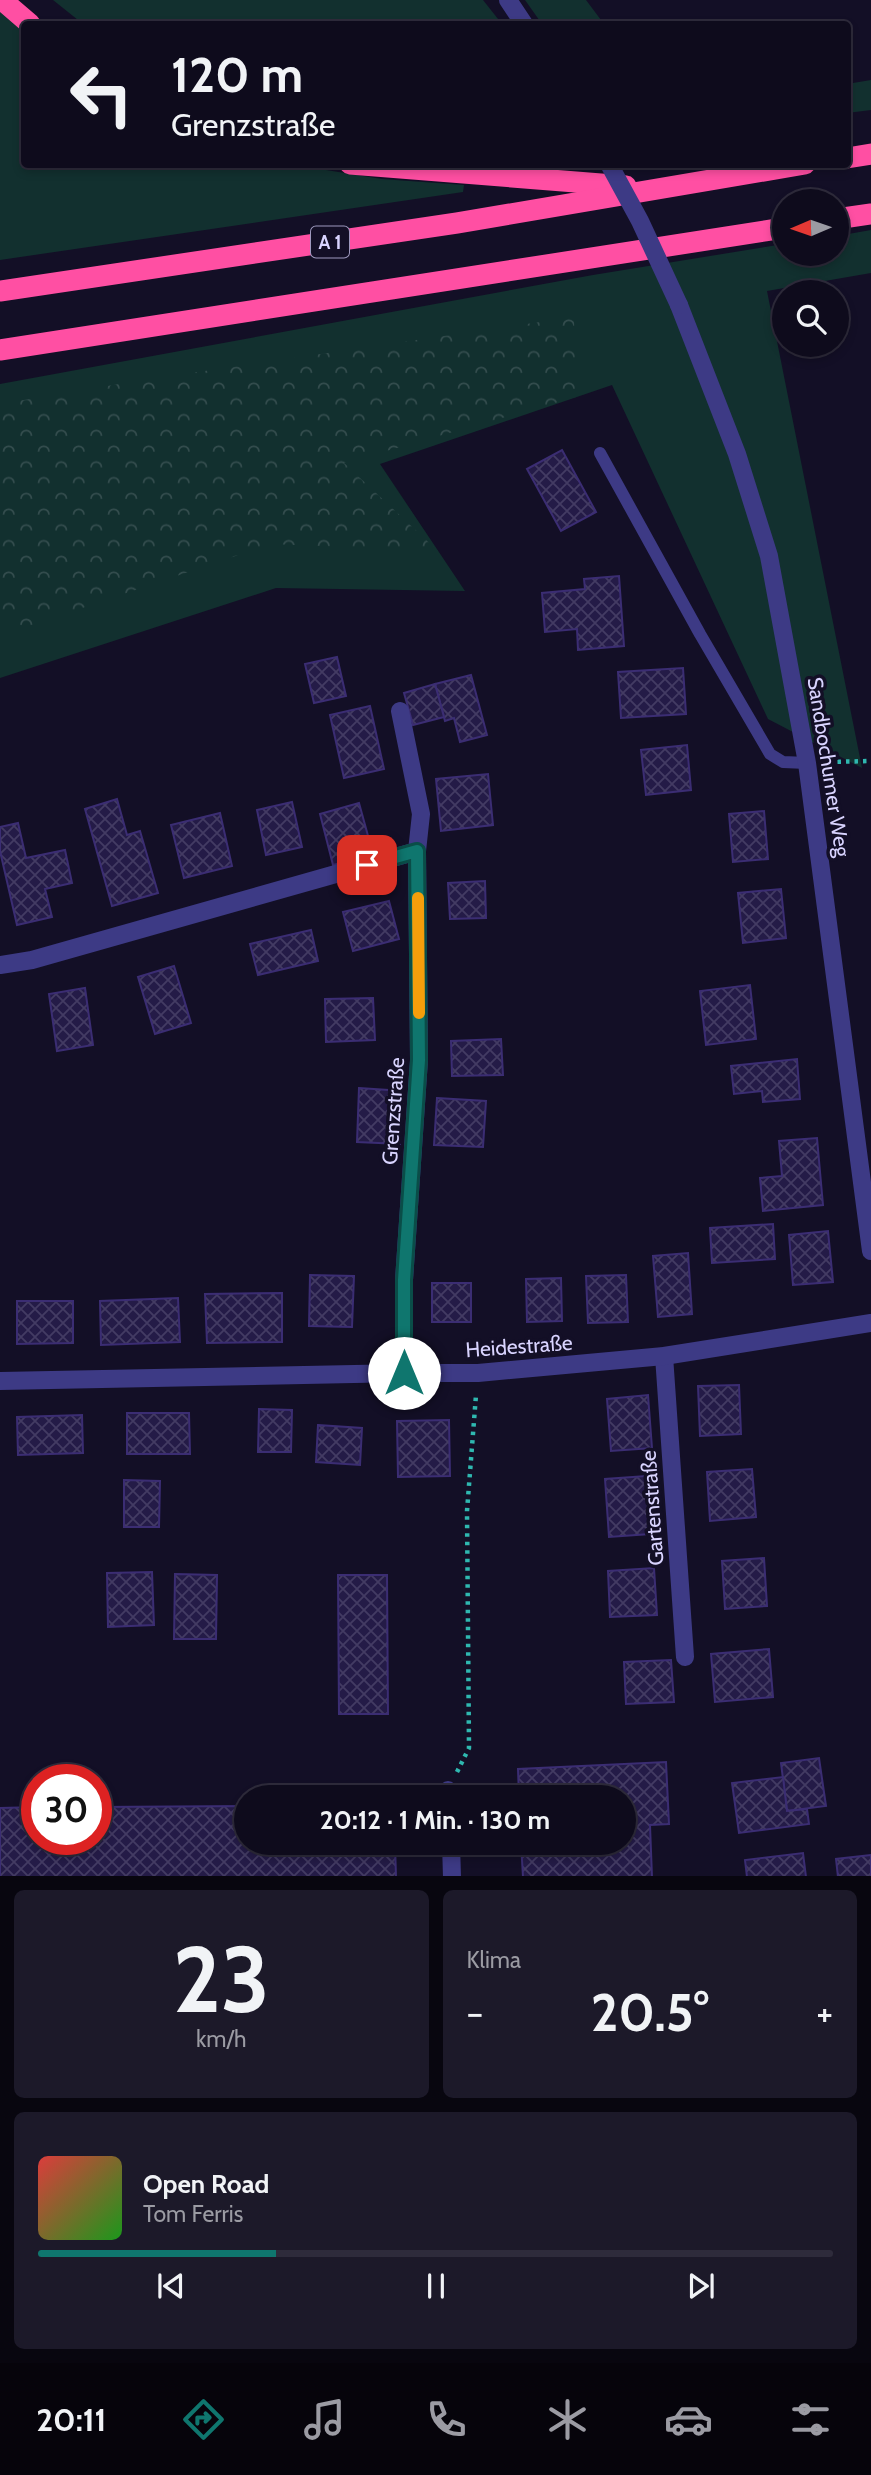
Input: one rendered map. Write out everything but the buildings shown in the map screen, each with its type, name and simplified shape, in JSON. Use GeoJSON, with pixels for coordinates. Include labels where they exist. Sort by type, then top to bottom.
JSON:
{"type":"FeatureCollection","features":[{"type":"Feature","properties":{"kind":"highway"},"geometry":{"type":"LineString","coordinates":[[2,0],[26,21]]}},
{"type":"Feature","properties":{"kind":"highway"},"geometry":{"type":"LineString","coordinates":[[851,157],[871,154]]}},
{"type":"Feature","properties":{"kind":"highway"},"geometry":{"type":"LineString","coordinates":[[402,168],[660,188]]}},
{"type":"Feature","properties":{"kind":"highway","name":"A 1"},"geometry":{"type":"LineString","coordinates":[[0,291],[457,223],[782,168]]}},
{"type":"Feature","properties":{"kind":"highway"},"geometry":{"type":"LineString","coordinates":[[849,217],[871,214]]}},
{"type":"Feature","properties":{"kind":"highway"},"geometry":{"type":"LineString","coordinates":[[0,350],[772,230]]}},
{"type":"Feature","properties":{"kind":"street"},"geometry":{"type":"LineString","coordinates":[[508,0],[522,21]]}},
{"type":"Feature","properties":{"kind":"street","name":"Sandbochumer Weg"},"geometry":{"type":"LineString","coordinates":[[611,168],[640,221],[679,305],[737,454],[769,555],[807,763],[871,1251]]}},
{"type":"Feature","properties":{"kind":"street","name":"Grenzstraße"},"geometry":{"type":"LineString","coordinates":[[400,710],[421,814],[417,851],[419,1060],[404,1280],[404,1373]]}},
{"type":"Feature","properties":{"kind":"street"},"geometry":{"type":"LineString","coordinates":[[0,965],[46,956],[417,851]]}},
{"type":"Feature","properties":{"kind":"street","name":"Heidestraße"},"geometry":{"type":"LineString","coordinates":[[0,1381],[478,1373],[664,1356],[871,1323]]}},
{"type":"Feature","properties":{"kind":"street","name":"Gartenstraße"},"geometry":{"type":"LineString","coordinates":[[664,1356],[685,1657]]}},
{"type":"Feature","properties":{"kind":"street"},"geometry":{"type":"LineString","coordinates":[[451,1855],[452,1876]]}},
{"type":"Feature","properties":{"kind":"lane"},"geometry":{"type":"LineString","coordinates":[[600,453],[770,754],[783,762],[807,763]]}},
{"type":"Feature","properties":{"kind":"path"},"geometry":{"type":"LineString","coordinates":[[807,763],[871,761]]}},
{"type":"Feature","properties":{"kind":"path"},"geometry":{"type":"LineString","coordinates":[[452,1785],[468,1748],[467,1511],[478,1373]]}},
{"type":"Feature","properties":{"kind":"green space"},"geometry":{"type":"Polygon","coordinates":[[[53,0],[483,0],[500,21],[79,21],[53,0]]]}},
{"type":"Feature","properties":{"kind":"green space"},"geometry":{"type":"Polygon","coordinates":[[[525,0],[586,0],[602,21],[540,21],[525,0]]]}},
{"type":"Feature","properties":{"kind":"green space"},"geometry":{"type":"Polygon","coordinates":[[[0,9],[21,27],[21,168],[314,168],[382,179],[464,185],[463,192],[0,260],[0,9]]]}},
{"type":"Feature","properties":{"kind":"green space"},"geometry":{"type":"Polygon","coordinates":[[[871,80],[871,110],[851,112],[851,83],[871,80]]]}},
{"type":"Feature","properties":{"kind":"green space"},"geometry":{"type":"Polygon","coordinates":[[[871,230],[871,273],[831,280],[772,280],[772,290],[767,291],[772,316],[772,357],[780,357],[862,768],[768,719],[612,385],[380,464],[465,591],[276,588],[0,678],[0,384],[593,275],[772,246],[772,266],[849,266],[849,234],[871,230]]]}},
{"type":"Feature","properties":{"kind":"green space"},"geometry":{"type":"Polygon","coordinates":[[[574,317],[576,397],[344,463],[438,551],[271,544],[0,636],[0,404],[143,380],[574,317]]]}},
{"type":"Feature","properties":{"kind":"slow traffic"},"geometry":{"type":"LineString","coordinates":[[418,898],[419,1013]]}},
{"type":"Feature","properties":{"kind":"route"},"geometry":{"type":"LineString","coordinates":[[367,865],[417,851],[419,1060],[404,1280],[404,1373]]}}]}
